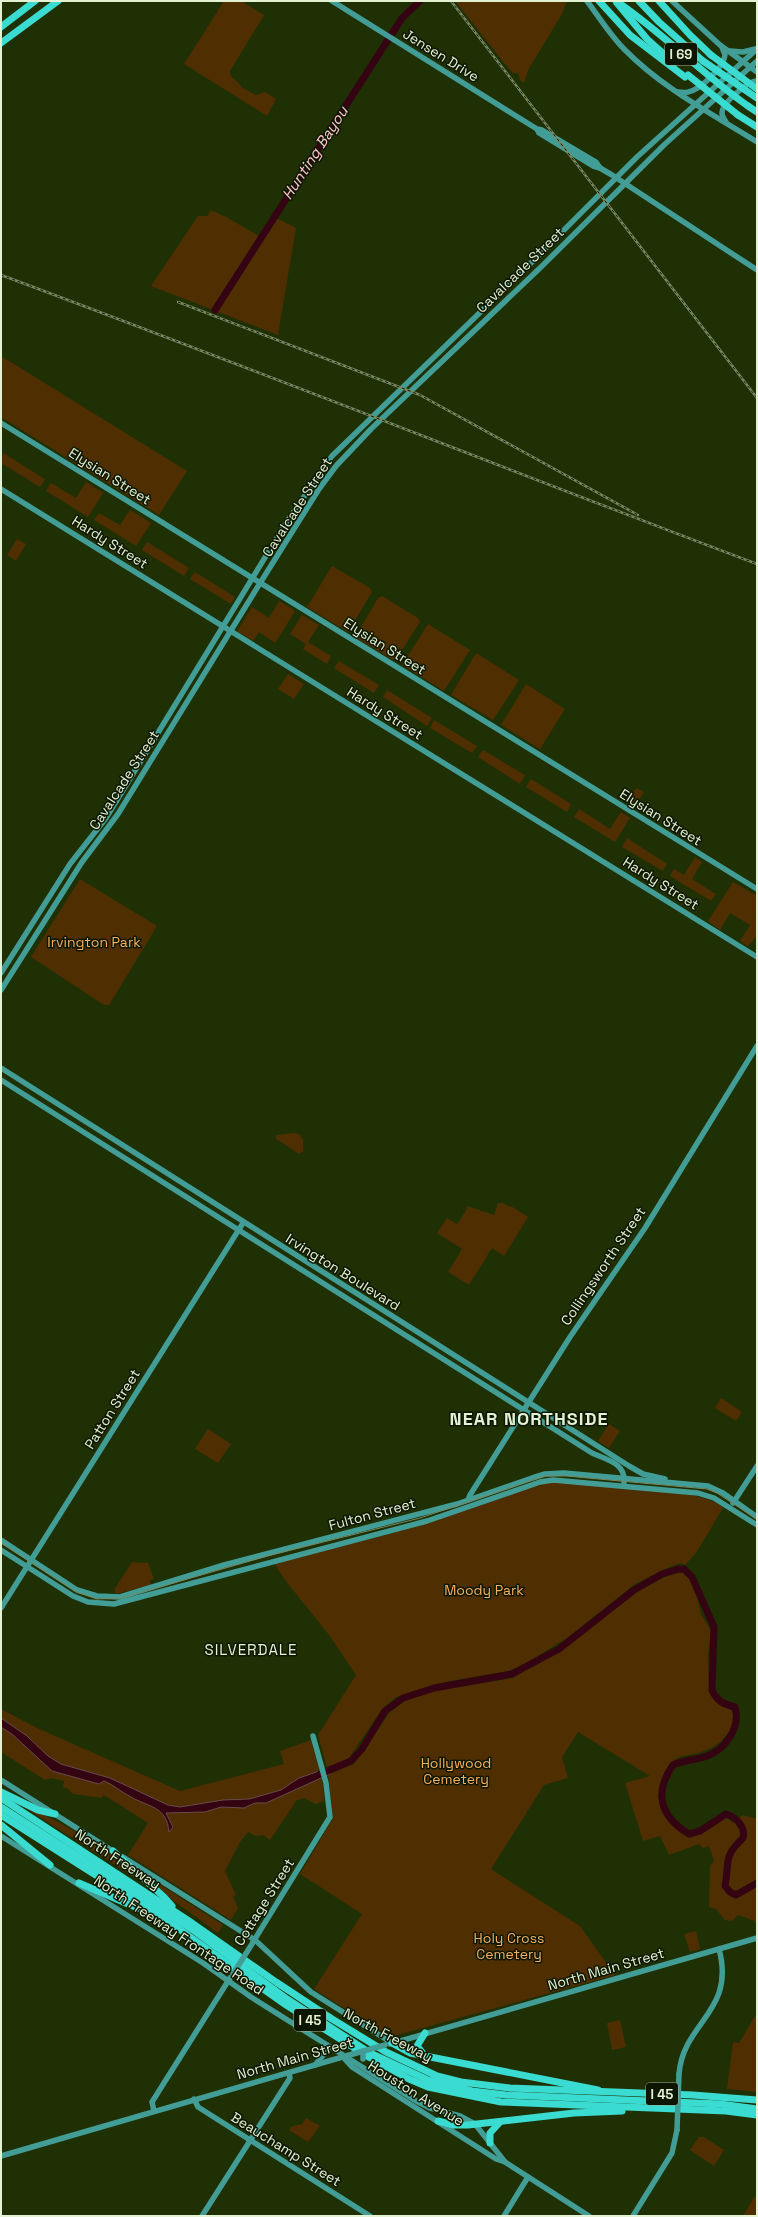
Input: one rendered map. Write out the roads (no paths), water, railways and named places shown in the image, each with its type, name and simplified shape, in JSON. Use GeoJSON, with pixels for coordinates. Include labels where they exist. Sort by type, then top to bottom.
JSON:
{"type":"FeatureCollection","features":[{"type":"Feature","properties":{"kind":"highway"},"geometry":{"type":"LineString","coordinates":[[1,27],[34,1]]}},
{"type":"Feature","properties":{"kind":"highway"},"geometry":{"type":"LineString","coordinates":[[1,44],[58,1]]}},
{"type":"Feature","properties":{"kind":"highway"},"geometry":{"type":"LineString","coordinates":[[600,1],[619,24],[642,45],[687,76]]}},
{"type":"Feature","properties":{"kind":"highway","name":"I 69"},"geometry":{"type":"LineString","coordinates":[[616,1],[647,39],[687,76],[738,115],[757,127]]}},
{"type":"Feature","properties":{"kind":"highway","name":"I 69"},"geometry":{"type":"LineString","coordinates":[[616,1],[650,27],[723,88],[757,112]]}},
{"type":"Feature","properties":{"kind":"highway","name":"I 69"},"geometry":{"type":"LineString","coordinates":[[639,1],[663,26],[703,61],[757,98]]}},
{"type":"Feature","properties":{"kind":"highway"},"geometry":{"type":"LineString","coordinates":[[659,1],[690,35],[712,55],[757,88]]}},
{"type":"Feature","properties":{"kind":"highway"},"geometry":{"type":"LineString","coordinates":[[1,1792],[38,1810],[55,1814]]}},
{"type":"Feature","properties":{"kind":"highway","name":"North Freeway"},"geometry":{"type":"LineString","coordinates":[[1,1798],[175,1911],[276,1982],[343,2026],[398,2058],[437,2076],[461,2082],[510,2088],[693,2095],[757,2100]]}},
{"type":"Feature","properties":{"kind":"highway","name":"North Freeway"},"geometry":{"type":"LineString","coordinates":[[1,1807],[193,1930],[287,1999],[370,2053],[428,2080],[466,2090],[506,2095],[720,2104],[757,2108]]}},
{"type":"Feature","properties":{"kind":"highway","name":"North Freeway"},"geometry":{"type":"LineString","coordinates":[[1,1815],[165,1919],[315,2024],[383,2066],[428,2087],[501,2102],[726,2111],[757,2115]]}},
{"type":"Feature","properties":{"kind":"highway"},"geometry":{"type":"LineString","coordinates":[[1,1825],[50,1865]]}},
{"type":"Feature","properties":{"kind":"highway"},"geometry":{"type":"LineString","coordinates":[[113,1851],[164,1897],[175,1911]]}},
{"type":"Feature","properties":{"kind":"highway"},"geometry":{"type":"LineString","coordinates":[[79,1883],[165,1919]]}},
{"type":"Feature","properties":{"kind":"highway"},"geometry":{"type":"LineString","coordinates":[[424,2055],[419,2052],[417,2046],[425,2033]]}},
{"type":"Feature","properties":{"kind":"highway"},"geometry":{"type":"LineString","coordinates":[[389,2044],[410,2053],[588,2086],[604,2092]]}},
{"type":"Feature","properties":{"kind":"highway"},"geometry":{"type":"LineString","coordinates":[[438,2121],[454,2125],[475,2124],[574,2113],[661,2108]]}},
{"type":"Feature","properties":{"kind":"highway"},"geometry":{"type":"LineString","coordinates":[[490,2143],[490,2133],[500,2122]]}},
{"type":"Feature","properties":{"kind":"main road","name":"Jensen Drive"},"geometry":{"type":"LineString","coordinates":[[332,1],[537,129],[542,130],[596,162],[600,168],[757,270]]}},
{"type":"Feature","properties":{"kind":"main road"},"geometry":{"type":"LineString","coordinates":[[587,1],[623,48],[654,75],[704,109],[757,142]]}},
{"type":"Feature","properties":{"kind":"main road"},"geometry":{"type":"LineString","coordinates":[[672,1],[720,45],[757,72]]}},
{"type":"Feature","properties":{"kind":"main road"},"geometry":{"type":"LineString","coordinates":[[678,92],[688,92],[697,88],[721,67],[725,55],[720,45]]}},
{"type":"Feature","properties":{"kind":"main road"},"geometry":{"type":"LineString","coordinates":[[727,50],[743,52],[757,48]]}},
{"type":"Feature","properties":{"kind":"main road","name":"Cavalcade Street"},"geometry":{"type":"LineString","coordinates":[[1,973],[70,864],[106,818],[311,484],[340,446],[532,262],[616,178],[757,48]]}},
{"type":"Feature","properties":{"kind":"main road","name":"Cavalcade Street"},"geometry":{"type":"LineString","coordinates":[[1,990],[82,862],[118,814],[320,489],[356,443],[530,278],[665,144],[757,61]]}},
{"type":"Feature","properties":{"kind":"main road"},"geometry":{"type":"LineString","coordinates":[[726,123],[722,114],[723,108],[741,89],[754,81],[757,81]]}},
{"type":"Feature","properties":{"kind":"main road"},"geometry":{"type":"LineString","coordinates":[[659,137],[665,144]]}},
{"type":"Feature","properties":{"kind":"main road"},"geometry":{"type":"LineString","coordinates":[[391,397],[397,404]]}},
{"type":"Feature","properties":{"kind":"main road","name":"Elysian Street"},"geometry":{"type":"LineString","coordinates":[[1,423],[757,889]]}},
{"type":"Feature","properties":{"kind":"main road"},"geometry":{"type":"LineString","coordinates":[[311,484],[320,489]]}},
{"type":"Feature","properties":{"kind":"main road","name":"Hardy Street"},"geometry":{"type":"LineString","coordinates":[[1,489],[757,957]]}},
{"type":"Feature","properties":{"kind":"main road","name":"Collingsworth Street"},"geometry":{"type":"LineString","coordinates":[[468,1500],[574,1330],[645,1228],[757,1046]]}},
{"type":"Feature","properties":{"kind":"main road"},"geometry":{"type":"LineString","coordinates":[[1,1076],[3,1069]]}},
{"type":"Feature","properties":{"kind":"main road","name":"Irvington Boulevard"},"geometry":{"type":"LineString","coordinates":[[3,1069],[193,1189],[276,1244],[638,1471],[679,1483]]}},
{"type":"Feature","properties":{"kind":"main road","name":"Irvington Boulevard"},"geometry":{"type":"LineString","coordinates":[[1,1080],[573,1441],[622,1468],[624,1483]]}},
{"type":"Feature","properties":{"kind":"main road"},"geometry":{"type":"LineString","coordinates":[[97,1140],[102,1132]]}},
{"type":"Feature","properties":{"kind":"main road"},"geometry":{"type":"LineString","coordinates":[[188,1197],[193,1189]]}},
{"type":"Feature","properties":{"kind":"main road","name":"Patton Street"},"geometry":{"type":"LineString","coordinates":[[1,1608],[244,1223]]}},
{"type":"Feature","properties":{"kind":"main road"},"geometry":{"type":"LineString","coordinates":[[271,1251],[276,1244]]}},
{"type":"Feature","properties":{"kind":"main road"},"geometry":{"type":"LineString","coordinates":[[381,1320],[386,1313]]}},
{"type":"Feature","properties":{"kind":"main road"},"geometry":{"type":"LineString","coordinates":[[486,1386],[490,1379]]}},
{"type":"Feature","properties":{"kind":"main road"},"geometry":{"type":"LineString","coordinates":[[573,1441],[578,1434]]}},
{"type":"Feature","properties":{"kind":"main road"},"geometry":{"type":"LineString","coordinates":[[608,1478],[617,1473],[618,1468],[614,1463]]}},
{"type":"Feature","properties":{"kind":"main road"},"geometry":{"type":"LineString","coordinates":[[730,1508],[757,1466]]}},
{"type":"Feature","properties":{"kind":"main road","name":"Fulton Street"},"geometry":{"type":"LineString","coordinates":[[1,1540],[83,1593],[105,1597],[120,1597],[224,1565],[468,1500],[545,1474],[564,1473],[608,1478],[624,1483],[698,1493],[714,1498],[757,1525]]}},
{"type":"Feature","properties":{"kind":"main road","name":"Fulton Street"},"geometry":{"type":"LineString","coordinates":[[1,1550],[73,1596],[88,1602],[114,1604],[470,1507],[540,1482],[553,1480],[624,1483],[679,1483],[708,1486],[735,1501],[757,1517]]}},
{"type":"Feature","properties":{"kind":"main road"},"geometry":{"type":"LineString","coordinates":[[468,1500],[470,1507]]}},
{"type":"Feature","properties":{"kind":"main road","name":"Cottage Street"},"geometry":{"type":"LineString","coordinates":[[154,2111],[152,2102],[329,1821],[328,1795],[313,1736]]}},
{"type":"Feature","properties":{"kind":"main road"},"geometry":{"type":"LineString","coordinates":[[1,1780],[253,1942],[311,1992],[389,2044]]}},
{"type":"Feature","properties":{"kind":"main road","name":"North Freeway Frontage Road"},"geometry":{"type":"LineString","coordinates":[[1,1836],[79,1883],[229,1980],[251,1997],[343,2057]]}},
{"type":"Feature","properties":{"kind":"main road","name":"North Main Street"},"geometry":{"type":"LineString","coordinates":[[1,2156],[194,2099],[757,1938]]}},
{"type":"Feature","properties":{"kind":"main road"},"geometry":{"type":"LineString","coordinates":[[633,2216],[672,2153],[677,2130],[679,2074],[682,2055],[722,1988],[724,1970],[719,1949]]}},
{"type":"Feature","properties":{"kind":"main road"},"geometry":{"type":"LineString","coordinates":[[315,2065],[324,2054],[324,2044]]}},
{"type":"Feature","properties":{"kind":"main road"},"geometry":{"type":"LineString","coordinates":[[363,2051],[364,2068]]}},
{"type":"Feature","properties":{"kind":"main road","name":"Houston Avenue"},"geometry":{"type":"LineString","coordinates":[[343,2057],[364,2068],[416,2102],[460,2116],[475,2124],[505,2162]]}},
{"type":"Feature","properties":{"kind":"main road","name":"Houston Avenue"},"geometry":{"type":"LineString","coordinates":[[343,2057],[352,2067],[496,2159],[505,2162],[589,2216]]}},
{"type":"Feature","properties":{"kind":"main road"},"geometry":{"type":"LineString","coordinates":[[202,2216],[290,2078],[289,2072]]}},
{"type":"Feature","properties":{"kind":"main road","name":"Beauchamp Street"},"geometry":{"type":"LineString","coordinates":[[194,2099],[198,2108],[370,2216]]}},
{"type":"Feature","properties":{"kind":"main road"},"geometry":{"type":"LineString","coordinates":[[504,2216],[528,2177]]}},
{"type":"Feature","properties":{"kind":"waterway","name":"Hunting Bayou"},"geometry":{"type":"LineString","coordinates":[[215,310],[402,18],[420,1]]}},
{"type":"Feature","properties":{"kind":"waterway"},"geometry":{"type":"LineString","coordinates":[[320,1774],[351,1761],[362,1749],[385,1711],[403,1698],[434,1688],[512,1674],[559,1649],[634,1590],[662,1574],[678,1569],[684,1569],[692,1577],[714,1627],[712,1690],[721,1702],[735,1707],[736,1722],[734,1729],[726,1743],[714,1753],[673,1765],[663,1786],[663,1804],[666,1812],[672,1820],[689,1834],[700,1831],[726,1814],[737,1820],[742,1826],[744,1834],[743,1838],[736,1845],[729,1856],[725,1886],[730,1892],[736,1895],[757,1883]]}},
{"type":"Feature","properties":{"kind":"tram line"},"geometry":{"type":"LineString","coordinates":[[1,1543],[77,1592],[97,1599],[121,1598],[271,1555],[420,1518],[545,1476],[566,1476],[707,1489],[717,1493],[757,1519]]}},
{"type":"Feature","properties":{"kind":"railway"},"geometry":{"type":"LineString","coordinates":[[451,1],[757,398]]}},
{"type":"Feature","properties":{"kind":"railway"},"geometry":{"type":"LineString","coordinates":[[1,275],[757,564]]}},
{"type":"Feature","properties":{"kind":"railway"},"geometry":{"type":"LineString","coordinates":[[178,302],[420,395],[638,515]]}},
{"type":"Feature","properties":{"kind":"district","name":"NEAR NORTHSIDE"},"geometry":{"type":"Point","coordinates":[529,1419]}},
{"type":"Feature","properties":{"kind":"district","name":"SILVERDALE"},"geometry":{"type":"Point","coordinates":[251,1650]}},
{"type":"Feature","properties":{"kind":"park label","name":"Irvington Park"},"geometry":{"type":"Point","coordinates":[94,942]}},
{"type":"Feature","properties":{"kind":"park label","name":"Moody Park"},"geometry":{"type":"Point","coordinates":[484,1590]}},
{"type":"Feature","properties":{"kind":"park label","name":"Hollywood Cemetery"},"geometry":{"type":"Point","coordinates":[456,1772]}},
{"type":"Feature","properties":{"kind":"park label","name":"Holy Cross Cemetery"},"geometry":{"type":"Point","coordinates":[509,1946]}}]}
